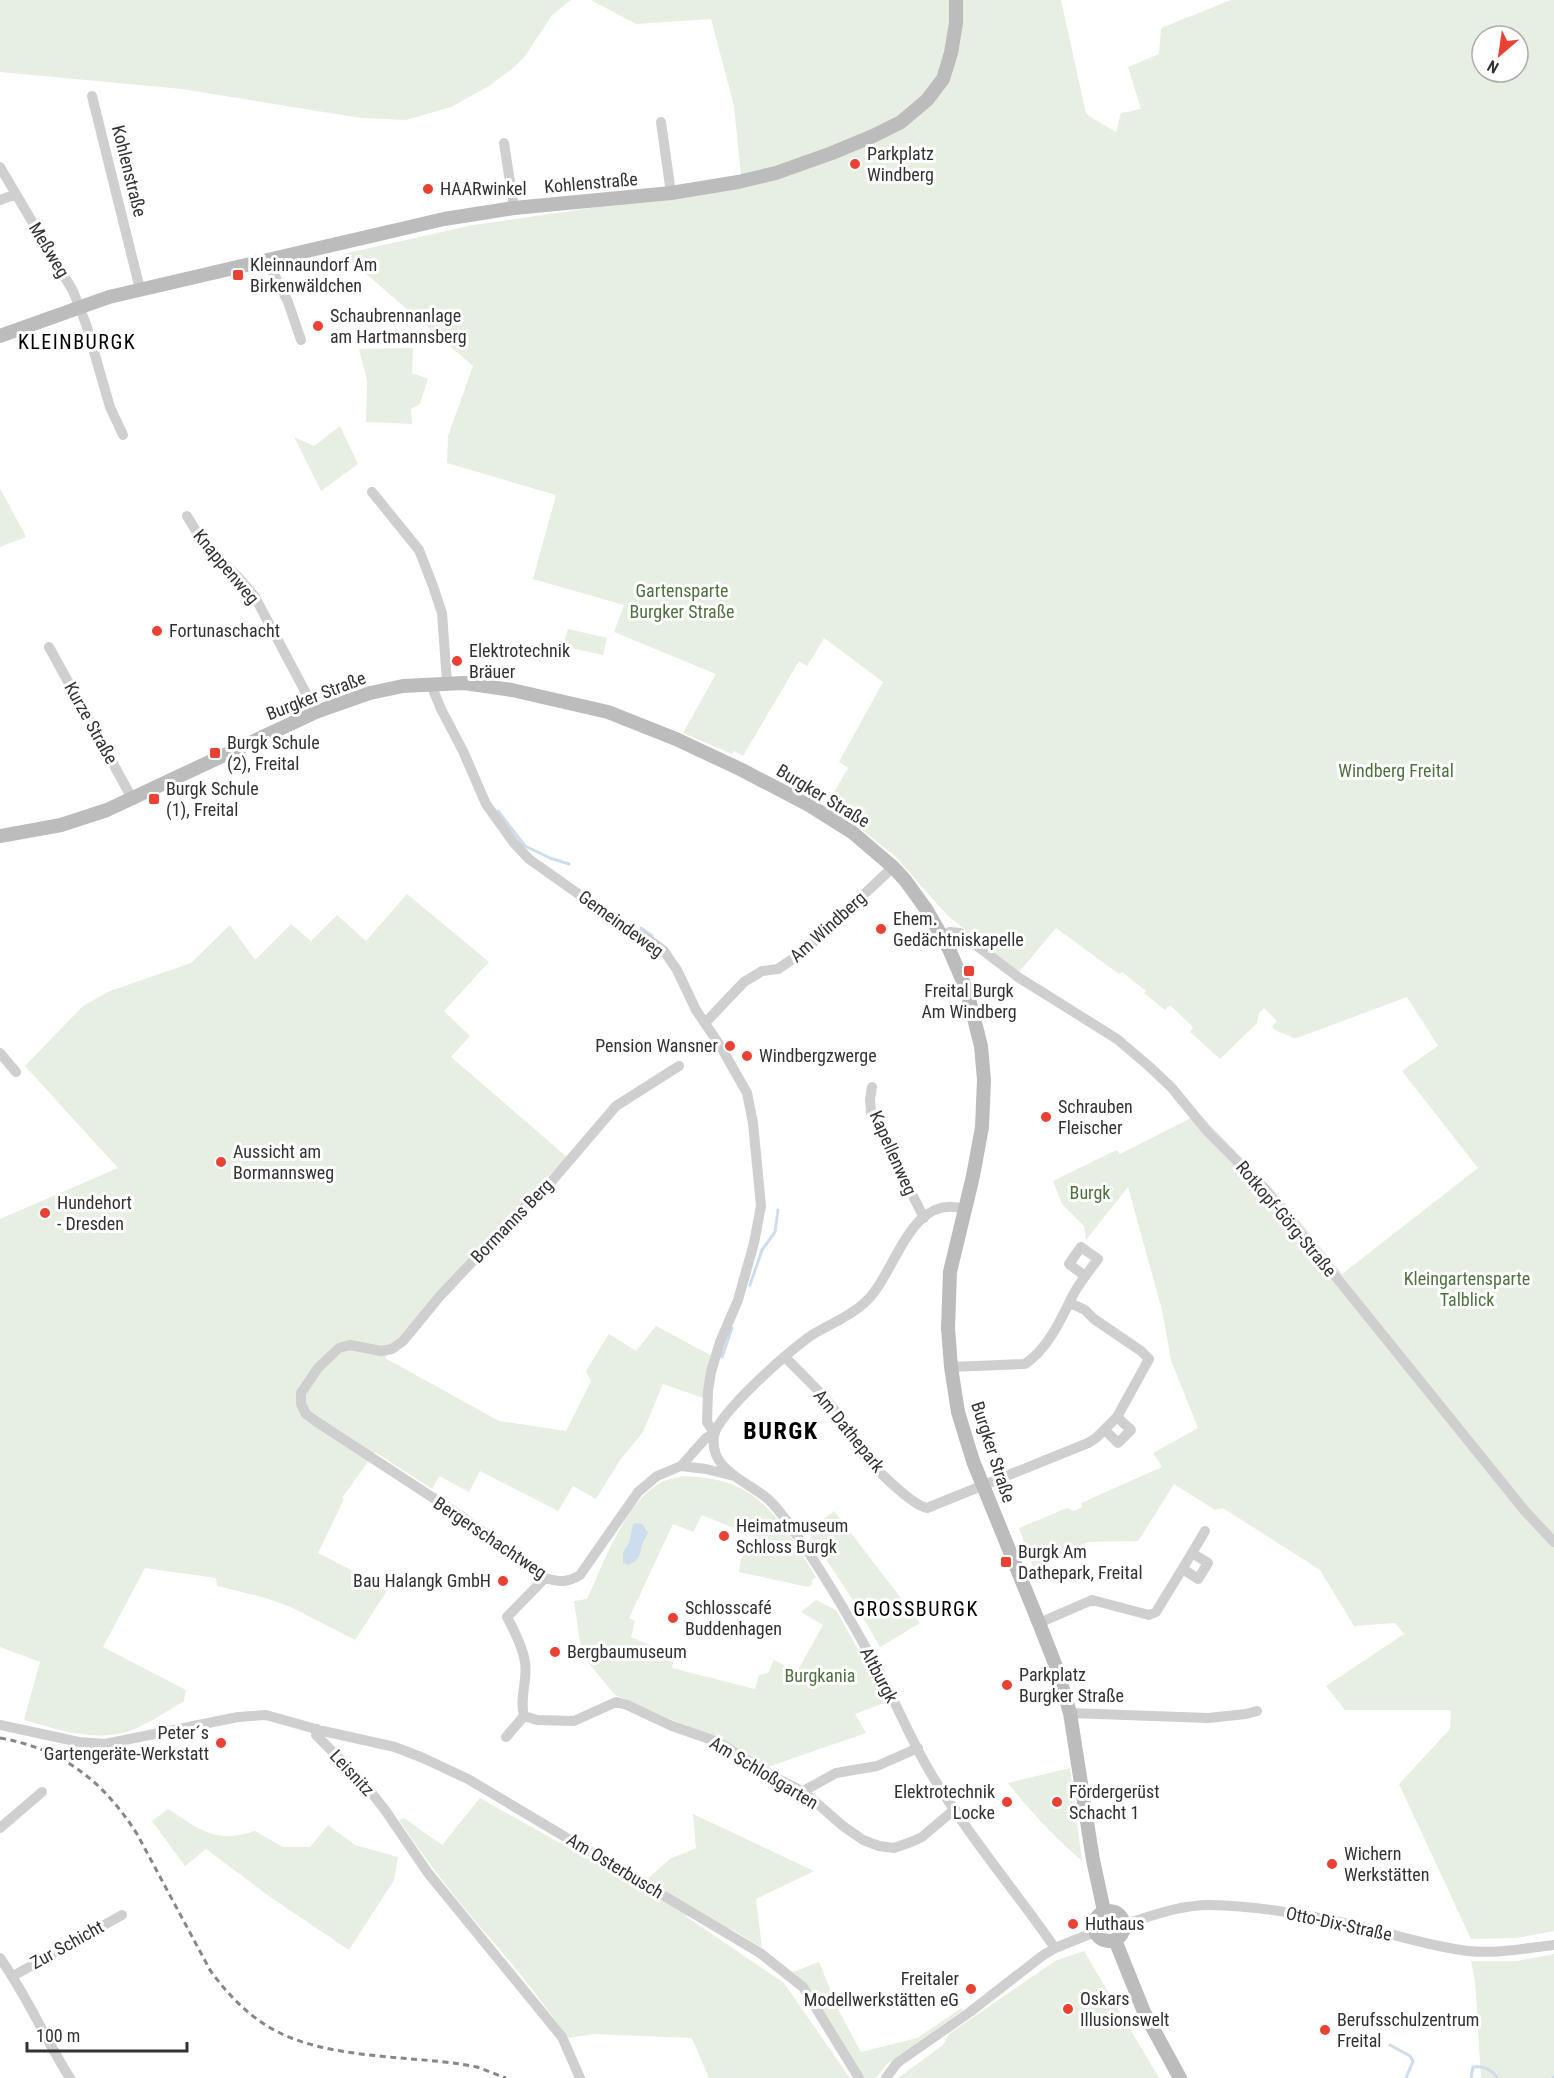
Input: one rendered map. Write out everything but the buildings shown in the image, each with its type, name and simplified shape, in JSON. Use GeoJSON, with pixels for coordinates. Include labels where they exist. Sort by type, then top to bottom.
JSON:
{"type":"FeatureCollection","features":[{"type":"Feature","properties":{"kind":"main road","name":"Kohlenstraße"},"geometry":{"type":"LineString","coordinates":[[0,336],[79,307],[140,290],[444,219],[514,208],[671,193],[776,173],[832,153],[901,122],[927,100],[943,79],[951,53],[956,23],[956,0]]}},
{"type":"Feature","properties":{"kind":"main road","name":"Burgker Straße"},"geometry":{"type":"LineString","coordinates":[[0,836],[61,825],[133,800],[316,712],[370,693],[440,682],[512,690],[608,712],[635,722],[709,754],[809,805],[852,832],[892,867],[916,895],[942,936],[967,991],[981,1046],[984,1092],[982,1127],[950,1272],[948,1328],[951,1367],[965,1438],[1057,1670],[1070,1713],[1091,1850],[1104,1911]]}},
{"type":"Feature","properties":{"kind":"main road"},"geometry":{"type":"LineString","coordinates":[[1104,1911],[1115,1911],[1125,1924],[1123,1934],[1115,1940],[1106,1941],[1095,1932],[1094,1927],[1096,1917],[1104,1911]]}},
{"type":"Feature","properties":{"kind":"main road"},"geometry":{"type":"LineString","coordinates":[[1115,1940],[1144,2012],[1180,2078]]}},
{"type":"Feature","properties":{"kind":"street","name":"Kohlenstraße"},"geometry":{"type":"LineString","coordinates":[[92,96],[140,290]]}},
{"type":"Feature","properties":{"kind":"street"},"geometry":{"type":"LineString","coordinates":[[661,122],[671,193]]}},
{"type":"Feature","properties":{"kind":"street"},"geometry":{"type":"LineString","coordinates":[[504,143],[514,208]]}},
{"type":"Feature","properties":{"kind":"street","name":"Meßweg"},"geometry":{"type":"LineString","coordinates":[[0,167],[67,279],[79,307]]}},
{"type":"Feature","properties":{"kind":"street"},"geometry":{"type":"LineString","coordinates":[[0,200],[16,194]]}},
{"type":"Feature","properties":{"kind":"street"},"geometry":{"type":"LineString","coordinates":[[267,260],[288,302],[301,340]]}},
{"type":"Feature","properties":{"kind":"street"},"geometry":{"type":"LineString","coordinates":[[79,307],[110,407],[123,435]]}},
{"type":"Feature","properties":{"kind":"street","name":"Gemeindeweg"},"geometry":{"type":"LineString","coordinates":[[372,492],[419,550],[434,586],[442,613],[440,682],[434,692],[486,804],[528,859],[663,951],[677,970],[696,1010],[735,1070],[747,1093],[753,1123],[761,1206],[754,1243],[738,1300],[720,1342],[711,1372],[707,1422],[714,1434]]}},
{"type":"Feature","properties":{"kind":"street","name":"Knappenweg"},"geometry":{"type":"LineString","coordinates":[[187,516],[204,544],[255,597],[316,712]]}},
{"type":"Feature","properties":{"kind":"street","name":"Kurze Straße"},"geometry":{"type":"LineString","coordinates":[[49,647],[133,800]]}},
{"type":"Feature","properties":{"kind":"street","name":"Am Windberg"},"geometry":{"type":"LineString","coordinates":[[705,1023],[744,982],[762,971],[778,969],[796,957],[892,867]]}},
{"type":"Feature","properties":{"kind":"street","name":"Rotkopf-Görg-Straße"},"geometry":{"type":"LineString","coordinates":[[942,936],[950,932],[960,933],[1018,977],[1117,1039],[1161,1077],[1208,1132],[1265,1189],[1525,1511],[1554,1542]]}},
{"type":"Feature","properties":{"kind":"street"},"geometry":{"type":"LineString","coordinates":[[0,1053],[16,1072]]}},
{"type":"Feature","properties":{"kind":"street","name":"Bormanns Berg"},"geometry":{"type":"LineString","coordinates":[[339,1348],[350,1345],[381,1351],[392,1349],[403,1341],[440,1296],[559,1173],[616,1106],[679,1066]]}},
{"type":"Feature","properties":{"kind":"street","name":"Kapellenweg"},"geometry":{"type":"LineString","coordinates":[[872,1086],[871,1112],[924,1218]]}},
{"type":"Feature","properties":{"kind":"street"},"geometry":{"type":"LineString","coordinates":[[714,1434],[732,1407],[795,1347],[864,1304],[872,1295],[900,1247],[924,1218],[940,1207],[949,1205],[964,1209]]}},
{"type":"Feature","properties":{"kind":"street"},"geometry":{"type":"LineString","coordinates":[[951,1367],[1025,1364],[1034,1358],[1064,1317],[1085,1276]]}},
{"type":"Feature","properties":{"kind":"street"},"geometry":{"type":"LineString","coordinates":[[982,1485],[1088,1443],[1117,1417],[1149,1359],[1085,1310],[1070,1303]]}},
{"type":"Feature","properties":{"kind":"street","name":"Bergerschachtweg"},"geometry":{"type":"LineString","coordinates":[[339,1348],[318,1368],[301,1393],[301,1404],[306,1414],[464,1518],[545,1578],[569,1581],[579,1575],[638,1492],[657,1476],[681,1466],[705,1439],[714,1434]]}},
{"type":"Feature","properties":{"kind":"street","name":"Am Dathepark"},"geometry":{"type":"LineString","coordinates":[[785,1357],[836,1412],[858,1448],[910,1500],[920,1507],[927,1508],[982,1485]]}},
{"type":"Feature","properties":{"kind":"street"},"geometry":{"type":"LineString","coordinates":[[1105,1430],[1118,1443],[1131,1430],[1117,1417]]}},
{"type":"Feature","properties":{"kind":"street","name":"Altburgk"},"geometry":{"type":"LineString","coordinates":[[714,1434],[714,1447],[720,1462],[734,1476],[770,1500],[820,1570],[887,1687],[932,1774],[1055,1948]]}},
{"type":"Feature","properties":{"kind":"street"},"geometry":{"type":"LineString","coordinates":[[681,1466],[734,1476]]}},
{"type":"Feature","properties":{"kind":"street"},"geometry":{"type":"LineString","coordinates":[[1039,1623],[1092,1600],[1149,1616],[1156,1612],[1205,1531]]}},
{"type":"Feature","properties":{"kind":"street"},"geometry":{"type":"LineString","coordinates":[[1183,1569],[1198,1579],[1208,1563],[1192,1553]]}},
{"type":"Feature","properties":{"kind":"street"},"geometry":{"type":"LineString","coordinates":[[506,1737],[524,1716],[522,1706],[525,1662],[507,1617],[545,1578]]}},
{"type":"Feature","properties":{"kind":"street","name":"Am Schloßgarten"},"geometry":{"type":"LineString","coordinates":[[524,1716],[537,1720],[574,1721],[616,1702],[627,1705],[675,1728],[718,1743],[804,1792],[843,1826],[863,1840],[879,1846],[894,1848],[918,1839],[955,1809]]}},
{"type":"Feature","properties":{"kind":"street"},"geometry":{"type":"LineString","coordinates":[[1070,1713],[1208,1718],[1257,1711]]}},
{"type":"Feature","properties":{"kind":"street"},"geometry":{"type":"LineString","coordinates":[[0,1725],[79,1742],[105,1744],[257,1714],[282,1718],[316,1729]]}},
{"type":"Feature","properties":{"kind":"street","name":"Leisnitz"},"geometry":{"type":"LineString","coordinates":[[316,1729],[316,1735],[363,1782],[428,1873],[562,2037],[580,2078]]}},
{"type":"Feature","properties":{"kind":"street","name":"Am Osterbusch"},"geometry":{"type":"LineString","coordinates":[[316,1729],[395,1747],[468,1779],[760,1953],[803,1987],[859,2078]]}},
{"type":"Feature","properties":{"kind":"street"},"geometry":{"type":"LineString","coordinates":[[804,1792],[836,1773],[883,1764],[918,1748]]}},
{"type":"Feature","properties":{"kind":"street"},"geometry":{"type":"LineString","coordinates":[[0,1828],[42,1792]]}},
{"type":"Feature","properties":{"kind":"street","name":"Otto-Dix-Straße"},"geometry":{"type":"LineString","coordinates":[[1125,1924],[1180,1908],[1208,1905],[1262,1909],[1325,1919],[1445,1948],[1469,1951],[1500,1951],[1554,1945]]}},
{"type":"Feature","properties":{"kind":"street","name":"Zur Schicht"},"geometry":{"type":"LineString","coordinates":[[13,1976],[122,1915]]}},
{"type":"Feature","properties":{"kind":"street"},"geometry":{"type":"LineString","coordinates":[[886,2078],[897,2064],[1055,1948],[1095,1932]]}},
{"type":"Feature","properties":{"kind":"street","name":"Zur Schicht"},"geometry":{"type":"LineString","coordinates":[[0,1959],[13,1976],[70,2078]]}},
{"type":"Feature","properties":{"kind":"green space"},"geometry":{"type":"Polygon","coordinates":[[[0,0],[571,0],[552,15],[525,56],[489,86],[451,107],[406,120],[361,118],[182,89],[0,72],[0,0]]]}},
{"type":"Feature","properties":{"kind":"green space"},"geometry":{"type":"Polygon","coordinates":[[[591,0],[1061,0],[1086,114],[1116,132],[1121,113],[1141,109],[1128,67],[1159,54],[1161,28],[1231,0],[1554,0],[1554,1931],[1517,1938],[1471,1939],[1399,1784],[1450,1729],[1451,1710],[1345,1710],[1326,1686],[1404,1634],[1395,1623],[1354,1626],[1320,1570],[1223,1508],[1215,1510],[1174,1484],[1138,1541],[1087,1542],[1033,1567],[1019,1528],[1067,1508],[1074,1511],[1082,1507],[1081,1503],[1162,1467],[1153,1453],[1198,1428],[1171,1360],[1162,1310],[1128,1187],[1086,1240],[1084,1226],[1062,1204],[1053,1181],[1117,1150],[1120,1154],[1199,1114],[1281,1198],[1342,1274],[1478,1168],[1402,1071],[1438,1046],[1407,997],[1294,1039],[1272,1027],[1277,1021],[1264,1008],[1259,1013],[1257,1023],[1220,1059],[1190,1032],[1193,1027],[1170,1005],[1165,1010],[1122,972],[1119,974],[1056,928],[1019,972],[946,914],[895,856],[857,826],[826,806],[848,768],[839,762],[883,682],[824,638],[807,666],[799,661],[743,756],[734,751],[732,754],[683,733],[716,674],[614,632],[624,605],[533,579],[556,495],[447,463],[448,436],[473,366],[343,254],[473,225],[742,186],[734,106],[711,19],[636,24],[591,0]]]}},
{"type":"Feature","properties":{"kind":"green space"},"geometry":{"type":"Polygon","coordinates":[[[413,348],[412,373],[428,379],[420,404],[411,409],[412,424],[366,422],[367,381],[359,349],[413,348]]]}},
{"type":"Feature","properties":{"kind":"green space"},"geometry":{"type":"Polygon","coordinates":[[[340,426],[358,464],[321,491],[294,437],[314,446],[340,426]]]}},
{"type":"Feature","properties":{"kind":"green space"},"geometry":{"type":"Polygon","coordinates":[[[0,488],[26,537],[0,547],[0,488]]]}},
{"type":"Feature","properties":{"kind":"green space"},"geometry":{"type":"Polygon","coordinates":[[[568,629],[607,638],[603,655],[563,646],[568,629]]]}},
{"type":"Feature","properties":{"kind":"green space"},"geometry":{"type":"Polygon","coordinates":[[[407,894],[489,962],[444,1011],[470,1036],[451,1057],[567,1157],[441,1288],[385,1358],[499,1421],[566,1431],[591,1381],[586,1371],[609,1334],[636,1351],[656,1326],[712,1356],[703,1398],[663,1384],[643,1432],[620,1460],[596,1499],[573,1486],[558,1511],[480,1471],[469,1492],[439,1476],[432,1489],[375,1452],[342,1498],[344,1499],[318,1553],[388,1589],[355,1640],[293,1608],[266,1598],[217,1586],[216,1578],[145,1568],[103,1647],[186,1690],[184,1701],[143,1725],[114,1735],[99,1736],[69,1732],[24,1720],[40,1662],[0,1647],[0,1219],[118,1168],[25,1066],[83,1006],[110,991],[191,963],[230,925],[255,960],[291,924],[311,941],[337,915],[366,941],[407,894]]]}},
{"type":"Feature","properties":{"kind":"green space","name":"Burgkania"},"geometry":{"type":"Polygon","coordinates":[[[682,1476],[723,1481],[757,1499],[780,1522],[816,1577],[812,1580],[812,1585],[808,1587],[739,1572],[741,1559],[754,1536],[702,1515],[693,1532],[673,1524],[629,1618],[635,1621],[631,1637],[675,1653],[672,1668],[755,1689],[759,1675],[768,1673],[774,1660],[797,1672],[823,1625],[801,1612],[816,1600],[836,1610],[887,1702],[855,1714],[866,1733],[765,1768],[741,1750],[615,1695],[582,1655],[574,1601],[587,1599],[609,1550],[627,1516],[638,1502],[650,1489],[664,1481],[682,1476]]]}},
{"type":"Feature","properties":{"kind":"green space"},"geometry":{"type":"Polygon","coordinates":[[[834,1511],[920,1623],[880,1647],[853,1600],[807,1531],[834,1511]]]}},
{"type":"Feature","properties":{"kind":"green space"},"geometry":{"type":"Polygon","coordinates":[[[1070,1768],[1082,1861],[1025,1804],[1008,1783],[1070,1768]]]}},
{"type":"Feature","properties":{"kind":"green space"},"geometry":{"type":"Polygon","coordinates":[[[480,1798],[638,1887],[670,1859],[696,1848],[693,1814],[814,1871],[756,1899],[762,1948],[731,1929],[684,1915],[784,1983],[850,2078],[709,2078],[692,2038],[593,2034],[569,2038],[519,1972],[448,1887],[399,1820],[404,1818],[442,1845],[480,1798]]]}},
{"type":"Feature","properties":{"kind":"green space"},"geometry":{"type":"Polygon","coordinates":[[[168,1809],[209,1833],[229,1836],[255,1831],[283,1847],[310,1847],[328,1825],[355,1845],[398,1857],[394,1880],[349,1950],[273,1899],[206,1849],[185,1866],[152,1821],[168,1809]]]}},
{"type":"Feature","properties":{"kind":"green space"},"geometry":{"type":"Polygon","coordinates":[[[1084,1951],[1159,2078],[898,2078],[943,2045],[949,2034],[1055,1961],[1084,1951]]]}},
{"type":"Feature","properties":{"kind":"green space"},"geometry":{"type":"Polygon","coordinates":[[[1554,1954],[1554,2078],[1481,2078],[1475,1981],[1471,1961],[1517,1961],[1554,1954]]]}},
{"type":"Feature","properties":{"kind":"green space"},"geometry":{"type":"Polygon","coordinates":[[[819,1962],[840,2013],[861,2052],[917,2038],[962,2008],[963,2010],[886,2065],[876,2078],[862,2078],[805,1984],[793,1972],[819,1962]]]}},
{"type":"Feature","properties":{"kind":"water"},"geometry":{"type":"Polygon","coordinates":[[[633,1524],[642,1524],[648,1533],[638,1558],[629,1565],[623,1563],[623,1552],[629,1543],[633,1524]]]}},
{"type":"Feature","properties":{"kind":"waterway"},"geometry":{"type":"LineString","coordinates":[[498,811],[525,846],[569,864]]}},
{"type":"Feature","properties":{"kind":"waterway"},"geometry":{"type":"LineString","coordinates":[[641,928],[652,936]]}},
{"type":"Feature","properties":{"kind":"waterway"},"geometry":{"type":"LineString","coordinates":[[750,1285],[762,1250],[775,1232],[778,1210]]}},
{"type":"Feature","properties":{"kind":"waterway"},"geometry":{"type":"LineString","coordinates":[[722,1357],[732,1328]]}},
{"type":"Feature","properties":{"kind":"waterway"},"geometry":{"type":"LineString","coordinates":[[1390,2045],[1410,2056],[1413,2061],[1406,2078]]}},
{"type":"Feature","properties":{"kind":"waterway"},"geometry":{"type":"LineString","coordinates":[[1471,2078],[1473,2067],[1487,2069],[1498,2078]]}},
{"type":"Feature","properties":{"kind":"railway"},"geometry":{"type":"LineString","coordinates":[[0,1738],[23,1743],[62,1759],[96,1784],[111,1799],[137,1834],[210,1970],[232,1997],[258,2020],[298,2041],[320,2047],[367,2055],[460,2064],[477,2067],[506,2078]]}},
{"type":"Feature","properties":{"kind":"place","name":"Parkplatz Windberg"},"geometry":{"type":"Point","coordinates":[855,164]}},
{"type":"Feature","properties":{"kind":"place","name":"HAARwinkel"},"geometry":{"type":"Point","coordinates":[428,189]}},
{"type":"Feature","properties":{"kind":"place","name":"Kleinnaundorf Am Birkenwäldchen"},"geometry":{"type":"Point","coordinates":[238,275]}},
{"type":"Feature","properties":{"kind":"place","name":"Schaubrennanlage am Hartmannsberg"},"geometry":{"type":"Point","coordinates":[318,326]}},
{"type":"Feature","properties":{"kind":"place","name":"Fortunaschacht"},"geometry":{"type":"Point","coordinates":[157,631]}},
{"type":"Feature","properties":{"kind":"place","name":"Elektrotechnik Bräuer"},"geometry":{"type":"Point","coordinates":[457,661]}},
{"type":"Feature","properties":{"kind":"place","name":"Burgk Schule (2), Freital"},"geometry":{"type":"Point","coordinates":[215,753]}},
{"type":"Feature","properties":{"kind":"place","name":"Burgk Schule (1), Freital"},"geometry":{"type":"Point","coordinates":[154,799]}},
{"type":"Feature","properties":{"kind":"place","name":"Ehem. Gedächtniskapelle"},"geometry":{"type":"Point","coordinates":[881,929]}},
{"type":"Feature","properties":{"kind":"place","name":"Freital Burgk Am Windberg"},"geometry":{"type":"Point","coordinates":[969,971]}},
{"type":"Feature","properties":{"kind":"place","name":"Pension Wansner"},"geometry":{"type":"Point","coordinates":[730,1046]}},
{"type":"Feature","properties":{"kind":"place","name":"Windbergzwerge"},"geometry":{"type":"Point","coordinates":[747,1056]}},
{"type":"Feature","properties":{"kind":"place","name":"Schrauben Fleischer"},"geometry":{"type":"Point","coordinates":[1046,1117]}},
{"type":"Feature","properties":{"kind":"place","name":"Aussicht am Bormannsweg"},"geometry":{"type":"Point","coordinates":[221,1162]}},
{"type":"Feature","properties":{"kind":"place","name":"Hundehort - Dresden"},"geometry":{"type":"Point","coordinates":[45,1213]}},
{"type":"Feature","properties":{"kind":"place","name":"Heimatmuseum Schloss Burgk"},"geometry":{"type":"Point","coordinates":[724,1536]}},
{"type":"Feature","properties":{"kind":"place","name":"Burgk Am Dathepark, Freital"},"geometry":{"type":"Point","coordinates":[1006,1562]}},
{"type":"Feature","properties":{"kind":"place","name":"Bau Halangk GmbH"},"geometry":{"type":"Point","coordinates":[503,1581]}},
{"type":"Feature","properties":{"kind":"place","name":"Schlosscafé Buddenhagen"},"geometry":{"type":"Point","coordinates":[673,1618]}},
{"type":"Feature","properties":{"kind":"place","name":"Bergbaumuseum"},"geometry":{"type":"Point","coordinates":[555,1652]}},
{"type":"Feature","properties":{"kind":"place","name":"Parkplatz Burgker Straße"},"geometry":{"type":"Point","coordinates":[1007,1685]}},
{"type":"Feature","properties":{"kind":"place","name":"Peter´s Gartengeräte-Werkstatt"},"geometry":{"type":"Point","coordinates":[221,1743]}},
{"type":"Feature","properties":{"kind":"place","name":"Elektrotechnik Locke"},"geometry":{"type":"Point","coordinates":[1007,1802]}},
{"type":"Feature","properties":{"kind":"place","name":"Fördergerüst Schacht 1"},"geometry":{"type":"Point","coordinates":[1057,1802]}},
{"type":"Feature","properties":{"kind":"place","name":"Wichern Werkstätten"},"geometry":{"type":"Point","coordinates":[1332,1864]}},
{"type":"Feature","properties":{"kind":"place","name":"Huthaus"},"geometry":{"type":"Point","coordinates":[1073,1924]}},
{"type":"Feature","properties":{"kind":"place","name":"Freitaler Modellwerkstätten eG"},"geometry":{"type":"Point","coordinates":[971,1989]}},
{"type":"Feature","properties":{"kind":"place","name":"Oskars Illusionswelt"},"geometry":{"type":"Point","coordinates":[1068,2009]}},
{"type":"Feature","properties":{"kind":"place","name":"Berufsschulzentrum Freital"},"geometry":{"type":"Point","coordinates":[1325,2030]}},
{"type":"Feature","properties":{"kind":"district","name":"KLEINBURGK"},"geometry":{"type":"Point","coordinates":[77,342]}},
{"type":"Feature","properties":{"kind":"district","name":"BURGK"},"geometry":{"type":"Point","coordinates":[781,1431]}},
{"type":"Feature","properties":{"kind":"district","name":"GROSSBURGK"},"geometry":{"type":"Point","coordinates":[916,1609]}},
{"type":"Feature","properties":{"kind":"park label","name":"Gartensparte Burgker Straße"},"geometry":{"type":"Point","coordinates":[682,601]}},
{"type":"Feature","properties":{"kind":"park label","name":"Windberg Freital"},"geometry":{"type":"Point","coordinates":[1396,771]}},
{"type":"Feature","properties":{"kind":"park label","name":"Burgk"},"geometry":{"type":"Point","coordinates":[1090,1193]}},
{"type":"Feature","properties":{"kind":"park label","name":"Kleingartensparte Talblick"},"geometry":{"type":"Point","coordinates":[1467,1289]}}]}
